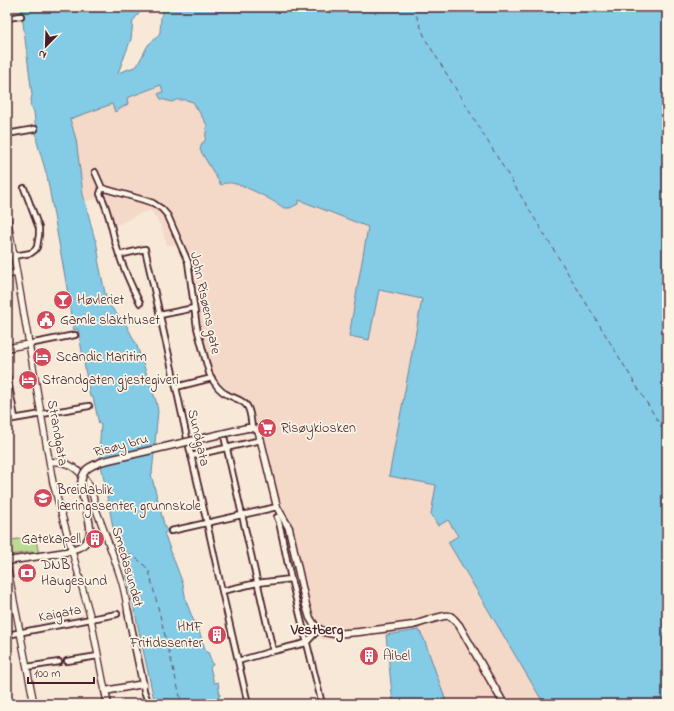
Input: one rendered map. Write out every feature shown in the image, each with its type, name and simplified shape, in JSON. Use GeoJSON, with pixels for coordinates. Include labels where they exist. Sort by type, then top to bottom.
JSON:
{"type":"FeatureCollection","features":[{"type":"Feature","properties":{"kind":"main road"},"geometry":{"type":"LineString","coordinates":[[249,428],[256,429],[258,431],[277,507],[289,528],[303,592],[310,618],[315,626],[329,633],[342,634],[413,625],[442,616],[451,617],[465,635],[504,704]]}},
{"type":"Feature","properties":{"kind":"main road","name":"Risøy bru"},"geometry":{"type":"LineString","coordinates":[[74,549],[81,547],[90,535],[90,526],[81,482],[84,474],[91,466],[104,461],[249,428]]}},
{"type":"Feature","properties":{"kind":"main road"},"geometry":{"type":"LineString","coordinates":[[7,561],[50,555],[74,549]]}},
{"type":"Feature","properties":{"kind":"main road","name":"Smedasundet"},"geometry":{"type":"LineString","coordinates":[[128,612],[142,684]]}},
{"type":"Feature","properties":{"kind":"main road"},"geometry":{"type":"LineString","coordinates":[[105,691],[142,684]]}},
{"type":"Feature","properties":{"kind":"main road","name":"Strandgata"},"geometry":{"type":"LineString","coordinates":[[105,691],[108,704]]}},
{"type":"Feature","properties":{"kind":"street"},"geometry":{"type":"LineString","coordinates":[[7,18],[21,16]]}},
{"type":"Feature","properties":{"kind":"street"},"geometry":{"type":"LineString","coordinates":[[7,134],[35,129]]}},
{"type":"Feature","properties":{"kind":"street"},"geometry":{"type":"LineString","coordinates":[[95,172],[102,188],[100,194],[105,204],[119,255],[129,281],[140,302]]}},
{"type":"Feature","properties":{"kind":"street"},"geometry":{"type":"LineString","coordinates":[[14,256],[30,253],[35,250],[39,235],[39,228],[24,188]]}},
{"type":"Feature","properties":{"kind":"street","name":"John Risøens gate"},"geometry":{"type":"LineString","coordinates":[[102,188],[152,203],[162,209],[168,216],[188,262],[194,308],[205,360],[212,378],[221,391],[226,395],[243,402],[247,406],[250,416],[249,428]]}},
{"type":"Feature","properties":{"kind":"street","name":"Strandgata"},"geometry":{"type":"LineString","coordinates":[[7,216],[55,492],[74,549],[91,619],[105,691]]}},
{"type":"Feature","properties":{"kind":"street","name":"Sundgata"},"geometry":{"type":"LineString","coordinates":[[119,255],[145,249],[248,704]]}},
{"type":"Feature","properties":{"kind":"street"},"geometry":{"type":"LineString","coordinates":[[7,275],[16,273]]}},
{"type":"Feature","properties":{"kind":"street"},"geometry":{"type":"LineString","coordinates":[[160,316],[194,308]]}},
{"type":"Feature","properties":{"kind":"street"},"geometry":{"type":"LineString","coordinates":[[7,348],[75,335]]}},
{"type":"Feature","properties":{"kind":"street"},"geometry":{"type":"LineString","coordinates":[[7,375],[15,418]]}},
{"type":"Feature","properties":{"kind":"street"},"geometry":{"type":"LineString","coordinates":[[176,387],[212,378]]}},
{"type":"Feature","properties":{"kind":"street"},"geometry":{"type":"LineString","coordinates":[[7,420],[89,406]]}},
{"type":"Feature","properties":{"kind":"street"},"geometry":{"type":"LineString","coordinates":[[224,436],[273,651]]}},
{"type":"Feature","properties":{"kind":"street"},"geometry":{"type":"LineString","coordinates":[[191,456],[261,440]]}},
{"type":"Feature","properties":{"kind":"street","name":"Smedasundet"},"geometry":{"type":"LineString","coordinates":[[50,462],[68,464],[76,469],[88,483],[120,577],[128,612]]}},
{"type":"Feature","properties":{"kind":"street"},"geometry":{"type":"LineString","coordinates":[[171,531],[277,507]]}},
{"type":"Feature","properties":{"kind":"street"},"geometry":{"type":"LineString","coordinates":[[277,517],[306,643],[322,704]]}},
{"type":"Feature","properties":{"kind":"street"},"geometry":{"type":"LineString","coordinates":[[7,565],[34,704]]}},
{"type":"Feature","properties":{"kind":"street"},"geometry":{"type":"LineString","coordinates":[[222,591],[257,583],[291,579]]}},
{"type":"Feature","properties":{"kind":"street","name":"Kaigata"},"geometry":{"type":"LineString","coordinates":[[7,635],[117,614]]}},
{"type":"Feature","properties":{"kind":"street"},"geometry":{"type":"LineString","coordinates":[[238,661],[306,643],[319,629]]}},
{"type":"Feature","properties":{"kind":"street"},"geometry":{"type":"LineString","coordinates":[[67,660],[98,656]]}},
{"type":"Feature","properties":{"kind":"street"},"geometry":{"type":"LineString","coordinates":[[27,667],[59,662]]}},
{"type":"Feature","properties":{"kind":"street","name":"Smedasundet"},"geometry":{"type":"LineString","coordinates":[[142,684],[149,704]]}},
{"type":"Feature","properties":{"kind":"shaded area"},"geometry":{"type":"Polygon","coordinates":[[[161,85],[175,101],[192,100],[209,129],[205,141],[226,183],[235,183],[252,190],[283,207],[290,208],[298,204],[298,199],[369,227],[378,290],[423,299],[436,485],[448,519],[458,536],[448,542],[544,704],[447,704],[424,639],[419,630],[323,640],[312,630],[299,572],[281,513],[275,510],[259,436],[253,429],[246,428],[250,412],[248,409],[220,393],[212,380],[202,357],[191,302],[193,293],[189,269],[179,245],[167,245],[161,226],[151,211],[141,213],[113,226],[105,201],[99,199],[85,201],[70,119],[112,103],[114,110],[127,98],[161,85]]]}},
{"type":"Feature","properties":{"kind":"green space"},"geometry":{"type":"Polygon","coordinates":[[[35,536],[39,554],[32,552],[9,555],[7,541],[35,536]]]}},
{"type":"Feature","properties":{"kind":"water"},"geometry":{"type":"Polygon","coordinates":[[[21,7],[144,7],[133,21],[131,39],[118,73],[137,66],[148,45],[158,36],[164,7],[667,7],[667,704],[544,704],[448,542],[458,536],[448,520],[438,526],[431,514],[436,485],[389,476],[422,299],[379,290],[369,340],[349,336],[368,227],[299,200],[298,204],[290,208],[284,208],[265,196],[240,185],[225,183],[221,185],[200,150],[202,143],[205,141],[207,125],[193,102],[176,100],[172,102],[161,99],[158,94],[163,92],[161,85],[127,98],[128,104],[115,112],[112,104],[70,119],[76,139],[83,194],[96,240],[98,259],[105,293],[111,307],[127,326],[137,346],[156,401],[158,411],[151,474],[165,528],[168,531],[164,533],[183,584],[186,601],[194,622],[196,622],[206,652],[208,652],[213,665],[210,667],[214,683],[218,682],[220,696],[218,697],[220,704],[155,704],[121,549],[118,538],[115,538],[99,454],[101,424],[99,424],[93,397],[90,397],[78,329],[74,330],[72,324],[47,176],[37,142],[34,112],[30,105],[32,95],[21,7]]]}},
{"type":"Feature","properties":{"kind":"water"},"geometry":{"type":"Polygon","coordinates":[[[419,630],[424,639],[447,704],[393,704],[386,635],[419,630]]]}},
{"type":"Feature","properties":{"kind":"ferry route"},"geometry":{"type":"LineString","coordinates":[[413,7],[426,40],[667,436]]}},
{"type":"Feature","properties":{"kind":"ferry route"},"geometry":{"type":"LineString","coordinates":[[121,549],[136,558],[149,571],[182,704]]}},
{"type":"Feature","properties":{"kind":"place","name":"Høvleriet"},"geometry":{"type":"Point","coordinates":[63,300]}},
{"type":"Feature","properties":{"kind":"place","name":"Gamle slakthuset"},"geometry":{"type":"Point","coordinates":[46,320]}},
{"type":"Feature","properties":{"kind":"place","name":"Scandic Maritim"},"geometry":{"type":"Point","coordinates":[42,357]}},
{"type":"Feature","properties":{"kind":"place","name":"Strandgaten gjestegiveri"},"geometry":{"type":"Point","coordinates":[28,380]}},
{"type":"Feature","properties":{"kind":"place","name":"Risøykiosken"},"geometry":{"type":"Point","coordinates":[267,428]}},
{"type":"Feature","properties":{"kind":"place","name":"Breidablik læringssenter, grunnskole"},"geometry":{"type":"Point","coordinates":[43,498]}},
{"type":"Feature","properties":{"kind":"place","name":"Gatekapell"},"geometry":{"type":"Point","coordinates":[95,539]}},
{"type":"Feature","properties":{"kind":"place","name":"DNB Haugesund"},"geometry":{"type":"Point","coordinates":[27,573]}},
{"type":"Feature","properties":{"kind":"place","name":"HMF Fritidssenter"},"geometry":{"type":"Point","coordinates":[217,635]}},
{"type":"Feature","properties":{"kind":"place","name":"Aibel"},"geometry":{"type":"Point","coordinates":[369,656]}},
{"type":"Feature","properties":{"kind":"district","name":"Vestberg"},"geometry":{"type":"Point","coordinates":[317,630]}}]}
